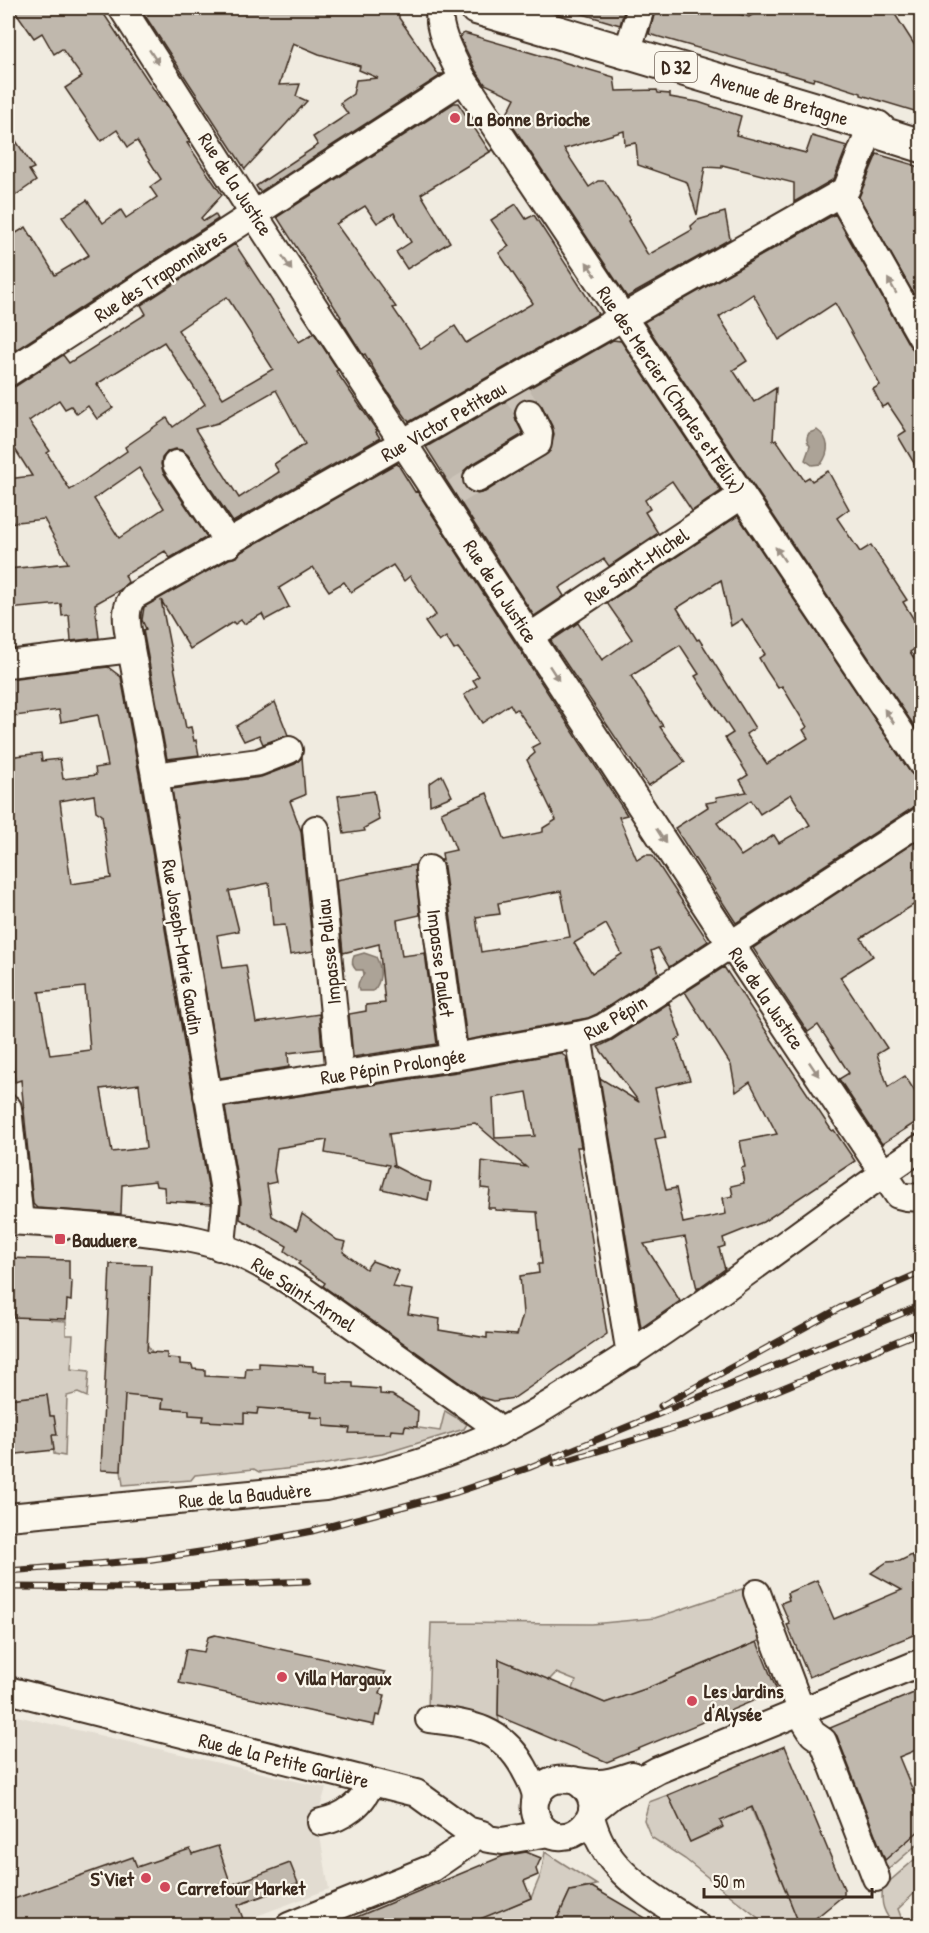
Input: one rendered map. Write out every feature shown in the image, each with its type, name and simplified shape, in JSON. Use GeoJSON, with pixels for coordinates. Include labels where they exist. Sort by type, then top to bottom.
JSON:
{"type":"FeatureCollection","features":[{"type":"Feature","properties":{"kind":"main road","name":"Avenue de Bretagne"},"geometry":{"type":"LineString","coordinates":[[476,8],[874,126],[884,134],[921,146]]}},
{"type":"Feature","properties":{"kind":"main road","name":"Avenue de Bretagne"},"geometry":{"type":"LineString","coordinates":[[874,126],[886,124],[921,131]]}},
{"type":"Feature","properties":{"kind":"street","name":"Rue de la Justice"},"geometry":{"type":"LineString","coordinates":[[122,8],[405,442],[449,496],[531,636],[731,944],[898,1195],[921,1198]]}},
{"type":"Feature","properties":{"kind":"street","name":"Rue des Mercier (Charles et Félix)"},"geometry":{"type":"LineString","coordinates":[[439,8],[438,22],[445,43],[463,80],[921,764]]}},
{"type":"Feature","properties":{"kind":"street"},"geometry":{"type":"LineString","coordinates":[[627,52],[640,8]]}},
{"type":"Feature","properties":{"kind":"street","name":"Rue des Traponnières"},"geometry":{"type":"LineString","coordinates":[[8,373],[463,80]]}},
{"type":"Feature","properties":{"kind":"street","name":"Rue Victor Petiteau"},"geometry":{"type":"LineString","coordinates":[[131,648],[126,612],[134,596],[405,442],[519,396],[623,318],[846,190],[874,126]]}},
{"type":"Feature","properties":{"kind":"street"},"geometry":{"type":"LineString","coordinates":[[840,193],[921,337]]}},
{"type":"Feature","properties":{"kind":"street"},"geometry":{"type":"LineString","coordinates":[[477,480],[538,443],[539,433],[519,396]]}},
{"type":"Feature","properties":{"kind":"street"},"geometry":{"type":"LineString","coordinates":[[176,464],[229,543]]}},
{"type":"Feature","properties":{"kind":"street","name":"Rue Saint-Michel"},"geometry":{"type":"LineString","coordinates":[[531,636],[741,496]]}},
{"type":"Feature","properties":{"kind":"street"},"geometry":{"type":"LineString","coordinates":[[8,664],[131,648]]}},
{"type":"Feature","properties":{"kind":"street","name":"Rue Joseph-Marie Gaudin"},"geometry":{"type":"LineString","coordinates":[[131,648],[155,776],[226,1203],[223,1234],[219,1247]]}},
{"type":"Feature","properties":{"kind":"street"},"geometry":{"type":"LineString","coordinates":[[155,776],[260,762],[289,750]]}},
{"type":"Feature","properties":{"kind":"street","name":"Rue Pépin"},"geometry":{"type":"LineString","coordinates":[[630,1355],[578,1035],[604,1027],[921,820]]}},
{"type":"Feature","properties":{"kind":"street","name":"Impasse Paliau"},"geometry":{"type":"LineString","coordinates":[[316,829],[340,1075]]}},
{"type":"Feature","properties":{"kind":"street","name":"Impasse Paulet"},"geometry":{"type":"LineString","coordinates":[[429,869],[454,1057]]}},
{"type":"Feature","properties":{"kind":"street","name":"Rue Pépin Prolongée"},"geometry":{"type":"LineString","coordinates":[[207,1095],[454,1057],[578,1035]]}},
{"type":"Feature","properties":{"kind":"street"},"geometry":{"type":"LineString","coordinates":[[8,1108],[14,1221]]}},
{"type":"Feature","properties":{"kind":"street","name":"Rue de la Bauduère"},"geometry":{"type":"LineString","coordinates":[[8,1517],[325,1487],[394,1470],[497,1433],[630,1355],[921,1148]]}},
{"type":"Feature","properties":{"kind":"street","name":"Rue Saint-Armel"},"geometry":{"type":"LineString","coordinates":[[14,1221],[163,1234],[202,1241],[234,1252],[273,1270],[303,1290],[491,1423],[497,1433]]}},
{"type":"Feature","properties":{"kind":"street"},"geometry":{"type":"LineString","coordinates":[[757,1593],[801,1711],[813,1734],[823,1741],[876,1878]]}},
{"type":"Feature","properties":{"kind":"street"},"geometry":{"type":"LineString","coordinates":[[556,1834],[581,1831],[592,1814],[612,1796],[658,1770],[921,1662]]}},
{"type":"Feature","properties":{"kind":"street","name":"Rue de la Petite Garlière"},"geometry":{"type":"LineString","coordinates":[[8,1690],[416,1793],[467,1830],[488,1839],[502,1841],[556,1834]]}},
{"type":"Feature","properties":{"kind":"street"},"geometry":{"type":"LineString","coordinates":[[429,1719],[458,1722],[482,1729],[496,1736],[517,1754],[532,1760],[542,1771],[568,1779],[596,1784],[658,1770]]}},
{"type":"Feature","properties":{"kind":"street"},"geometry":{"type":"LineString","coordinates":[[517,1754],[535,1788],[538,1821],[604,1873],[633,1883]]}},
{"type":"Feature","properties":{"kind":"street"},"geometry":{"type":"LineString","coordinates":[[289,1926],[432,1868],[467,1844],[478,1833],[510,1825],[535,1801],[546,1785],[568,1779]]}},
{"type":"Feature","properties":{"kind":"street"},"geometry":{"type":"LineString","coordinates":[[568,1779],[588,1793],[595,1835],[606,1854],[620,1871],[633,1883],[697,1926]]}},
{"type":"Feature","properties":{"kind":"street"},"geometry":{"type":"LineString","coordinates":[[321,1822],[352,1809],[367,1795],[370,1782]]}},
{"type":"Feature","properties":{"kind":"shaded area"},"geometry":{"type":"Polygon","coordinates":[[[817,430],[824,437],[827,450],[821,464],[812,465],[805,460],[810,446],[807,438],[809,433],[817,430]]]}},
{"type":"Feature","properties":{"kind":"shaded area"},"geometry":{"type":"Polygon","coordinates":[[[364,953],[376,957],[379,966],[380,975],[373,991],[359,991],[358,984],[364,974],[363,970],[356,970],[352,964],[354,956],[364,953]]]}},
{"type":"Feature","properties":{"kind":"shaded area"},"geometry":{"type":"Polygon","coordinates":[[[8,1312],[14,1312],[13,1316],[51,1316],[51,1320],[66,1321],[66,1335],[73,1335],[71,1369],[89,1371],[87,1397],[78,1393],[67,1396],[65,1456],[54,1454],[52,1435],[56,1434],[54,1416],[50,1416],[47,1395],[8,1399],[8,1312]]]}},
{"type":"Feature","properties":{"kind":"shaded area"},"geometry":{"type":"Polygon","coordinates":[[[127,1343],[147,1344],[152,1352],[150,1397],[163,1399],[162,1408],[189,1410],[204,1416],[203,1420],[243,1423],[244,1413],[257,1414],[258,1408],[311,1412],[324,1418],[324,1426],[350,1428],[350,1433],[390,1434],[391,1430],[405,1426],[440,1431],[445,1411],[467,1424],[464,1429],[382,1454],[321,1465],[259,1472],[254,1469],[195,1475],[191,1480],[123,1485],[121,1471],[127,1343]]]}},
{"type":"Feature","properties":{"kind":"shaded area"},"geometry":{"type":"Polygon","coordinates":[[[742,1589],[760,1638],[757,1642],[675,1676],[677,1680],[605,1703],[573,1689],[576,1681],[556,1673],[549,1680],[499,1659],[498,1716],[500,1726],[428,1708],[431,1623],[592,1624],[655,1618],[742,1589]]]}},
{"type":"Feature","properties":{"kind":"shaded area"},"geometry":{"type":"Polygon","coordinates":[[[8,1714],[326,1788],[317,1818],[329,1889],[232,1925],[8,1926],[8,1714]]]}},
{"type":"Feature","properties":{"kind":"shaded area"},"geometry":{"type":"Polygon","coordinates":[[[829,1728],[884,1860],[921,1829],[921,1841],[890,1868],[885,1870],[825,1729],[829,1728]]]}},
{"type":"Feature","properties":{"kind":"shaded area"},"geometry":{"type":"Polygon","coordinates":[[[668,1795],[690,1842],[722,1828],[720,1821],[747,1809],[749,1803],[800,1925],[767,1925],[685,1859],[651,1837],[644,1820],[649,1802],[668,1795]]]}},
{"type":"Feature","properties":{"kind":"shaded area"},"geometry":{"type":"Polygon","coordinates":[[[545,1852],[597,1885],[570,1891],[554,1925],[463,1926],[531,1898],[541,1874],[545,1852]]]}},
{"type":"Feature","properties":{"kind":"shaded area"},"geometry":{"type":"Polygon","coordinates":[[[921,1854],[921,1887],[898,1909],[904,1925],[895,1925],[884,1908],[883,1887],[921,1854]]]}},
{"type":"Feature","properties":{"kind":"building"},"geometry":{"type":"Polygon","coordinates":[[[13,8],[100,8],[162,102],[164,101],[190,142],[187,143],[222,195],[201,218],[204,221],[215,214],[218,219],[8,355],[8,238],[26,227],[55,275],[89,255],[62,217],[87,200],[103,223],[121,210],[126,218],[157,197],[150,187],[161,179],[137,141],[128,147],[117,130],[101,141],[65,88],[82,77],[62,49],[54,54],[42,33],[34,38],[13,8]]]}},
{"type":"Feature","properties":{"kind":"building"},"geometry":{"type":"Polygon","coordinates":[[[140,8],[375,8],[399,14],[399,18],[438,74],[443,74],[260,192],[256,186],[318,145],[313,137],[348,114],[340,103],[353,94],[356,80],[378,78],[359,70],[360,66],[319,54],[293,43],[279,85],[300,84],[296,96],[307,101],[245,169],[140,8]]]}},
{"type":"Feature","properties":{"kind":"building"},"geometry":{"type":"Polygon","coordinates":[[[576,8],[625,8],[620,25],[576,12],[576,8]]]}},
{"type":"Feature","properties":{"kind":"building"},"geometry":{"type":"Polygon","coordinates":[[[656,8],[719,8],[749,17],[763,8],[891,8],[921,55],[921,113],[814,78],[813,81],[649,34],[656,8]]]}},
{"type":"Feature","properties":{"kind":"building"},"geometry":{"type":"Polygon","coordinates":[[[464,33],[614,77],[616,91],[657,90],[658,93],[670,94],[670,97],[698,102],[741,116],[736,135],[806,153],[812,136],[847,146],[834,179],[794,202],[794,183],[722,165],[722,168],[705,167],[697,215],[687,182],[638,165],[636,143],[625,145],[624,131],[564,149],[589,187],[598,181],[605,181],[630,220],[628,221],[648,255],[692,230],[691,226],[698,220],[725,212],[730,239],[627,297],[506,116],[515,98],[485,84],[476,71],[460,37],[464,33]]]}},
{"type":"Feature","properties":{"kind":"building"},"geometry":{"type":"Polygon","coordinates":[[[454,103],[458,103],[490,152],[421,194],[450,242],[407,269],[396,252],[411,242],[394,213],[377,223],[365,206],[336,224],[396,307],[393,308],[421,349],[455,326],[466,343],[533,303],[499,253],[509,246],[491,220],[516,204],[526,219],[534,215],[598,314],[409,422],[365,354],[363,355],[277,217],[454,103]]]}},
{"type":"Feature","properties":{"kind":"building"},"geometry":{"type":"Polygon","coordinates":[[[8,129],[34,168],[29,170],[36,181],[16,195],[8,179],[8,129]]]}},
{"type":"Feature","properties":{"kind":"building"},"geometry":{"type":"Polygon","coordinates":[[[877,154],[914,165],[921,171],[921,307],[859,197],[877,154]]]}},
{"type":"Feature","properties":{"kind":"building"},"geometry":{"type":"Polygon","coordinates":[[[835,214],[909,345],[921,355],[921,475],[898,436],[906,431],[888,404],[882,407],[873,389],[880,385],[835,303],[779,340],[753,294],[719,317],[747,361],[733,370],[754,402],[776,388],[773,441],[776,439],[804,480],[809,477],[812,481],[828,471],[849,509],[837,518],[860,552],[871,545],[907,600],[903,602],[921,631],[917,634],[919,638],[916,641],[919,646],[910,652],[921,669],[921,736],[644,322],[835,214]]]}},
{"type":"Feature","properties":{"kind":"building"},"geometry":{"type":"Polygon","coordinates":[[[235,244],[299,342],[314,333],[380,438],[233,522],[188,455],[182,450],[168,451],[162,458],[163,472],[207,537],[170,558],[165,551],[125,575],[128,582],[120,590],[95,604],[99,638],[71,641],[69,615],[62,616],[61,604],[8,609],[8,569],[68,563],[44,519],[8,523],[8,479],[32,476],[8,438],[8,388],[16,386],[63,355],[69,363],[146,314],[141,305],[235,244]],[[227,297],[178,330],[223,398],[273,369],[227,297]],[[164,342],[97,384],[113,408],[97,419],[88,406],[77,414],[71,406],[65,409],[59,400],[29,421],[50,451],[47,453],[70,490],[127,451],[125,447],[167,418],[173,427],[205,404],[164,342]],[[276,390],[218,423],[195,429],[239,498],[279,472],[274,464],[305,444],[276,390]],[[139,468],[94,499],[119,538],[164,508],[139,468]]]}},
{"type":"Feature","properties":{"kind":"building"},"geometry":{"type":"Polygon","coordinates":[[[613,340],[621,341],[721,491],[692,511],[672,481],[645,500],[650,509],[645,512],[658,533],[609,566],[604,559],[559,588],[564,596],[534,616],[426,447],[613,340]],[[530,398],[516,405],[514,412],[523,434],[464,471],[462,480],[469,492],[477,494],[485,492],[550,451],[554,434],[538,401],[530,398]]]}},
{"type":"Feature","properties":{"kind":"building"},"geometry":{"type":"Polygon","coordinates":[[[397,463],[627,815],[619,817],[637,860],[645,855],[652,855],[708,941],[669,967],[658,948],[651,951],[659,973],[588,1018],[467,1040],[444,867],[441,860],[443,860],[442,853],[456,850],[441,812],[487,793],[505,840],[543,832],[543,828],[556,820],[527,760],[535,753],[532,747],[540,743],[517,709],[514,711],[510,704],[482,723],[464,695],[477,686],[473,680],[479,676],[458,648],[454,650],[446,637],[439,642],[425,622],[436,615],[410,576],[404,581],[393,565],[351,592],[344,582],[329,591],[313,567],[279,588],[289,607],[265,620],[262,614],[244,624],[241,620],[235,624],[233,622],[190,649],[161,600],[186,728],[191,727],[199,755],[167,759],[143,630],[146,629],[142,620],[144,607],[229,559],[237,557],[241,552],[397,463]],[[561,891],[498,903],[500,914],[476,917],[481,952],[570,937],[561,891]],[[606,924],[574,943],[592,973],[622,954],[606,924]]]}},
{"type":"Feature","properties":{"kind":"building"},"geometry":{"type":"Polygon","coordinates":[[[738,516],[910,772],[921,779],[921,805],[914,807],[736,923],[675,828],[708,807],[706,803],[717,801],[716,797],[747,792],[740,780],[748,775],[725,738],[733,733],[695,676],[699,674],[680,645],[631,676],[663,726],[660,727],[685,762],[648,786],[551,641],[578,623],[602,660],[632,639],[607,603],[738,516]],[[721,580],[677,608],[755,728],[746,734],[767,764],[808,738],[803,730],[807,727],[782,686],[778,688],[766,670],[759,658],[765,654],[742,619],[731,626],[721,580]],[[791,794],[760,814],[751,800],[717,823],[741,856],[774,835],[779,843],[810,825],[791,794]]]}},
{"type":"Feature","properties":{"kind":"building"},"geometry":{"type":"Polygon","coordinates":[[[108,667],[121,677],[211,1204],[165,1201],[164,1187],[156,1186],[155,1181],[122,1185],[121,1214],[37,1208],[33,1204],[21,1080],[15,1082],[8,1021],[8,757],[41,753],[42,761],[60,759],[63,779],[96,775],[95,768],[108,766],[98,715],[61,722],[59,710],[8,717],[8,679],[108,667]],[[94,795],[60,801],[71,884],[111,878],[102,815],[96,811],[94,795]],[[85,987],[39,992],[50,1055],[90,1050],[85,987]],[[139,1084],[101,1089],[112,1152],[146,1148],[139,1084]]]}},
{"type":"Feature","properties":{"kind":"building"},"geometry":{"type":"Polygon","coordinates":[[[275,702],[288,735],[263,744],[259,735],[244,741],[236,726],[275,702]]]}},
{"type":"Feature","properties":{"kind":"building"},"geometry":{"type":"Polygon","coordinates":[[[302,757],[305,795],[290,801],[301,831],[313,951],[290,955],[285,925],[273,926],[269,883],[229,891],[239,931],[217,935],[223,968],[246,965],[256,1023],[319,1014],[322,1049],[288,1053],[289,1067],[220,1078],[172,789],[261,777],[295,764],[302,757]]]}},
{"type":"Feature","properties":{"kind":"building"},"geometry":{"type":"Polygon","coordinates":[[[442,775],[452,796],[430,805],[429,784],[442,775]]]}},
{"type":"Feature","properties":{"kind":"building"},"geometry":{"type":"Polygon","coordinates":[[[374,791],[379,820],[364,828],[365,831],[344,834],[338,796],[374,791]]]}},
{"type":"Feature","properties":{"kind":"building"},"geometry":{"type":"Polygon","coordinates":[[[921,838],[921,894],[913,900],[915,904],[861,938],[873,956],[840,977],[887,1048],[877,1054],[888,1087],[905,1076],[921,1101],[921,1119],[882,1144],[839,1079],[849,1073],[818,1025],[808,1032],[753,948],[921,838]]]}},
{"type":"Feature","properties":{"kind":"building"},"geometry":{"type":"Polygon","coordinates":[[[415,865],[420,915],[397,920],[402,956],[425,953],[437,1044],[353,1057],[349,1014],[366,1011],[366,1005],[385,1003],[379,944],[343,953],[336,880],[415,865]]]}},
{"type":"Feature","properties":{"kind":"building"},"geometry":{"type":"Polygon","coordinates":[[[724,967],[832,1131],[834,1130],[855,1161],[763,1222],[723,1238],[725,1246],[719,1248],[725,1269],[697,1289],[685,1237],[644,1244],[680,1301],[641,1328],[600,1078],[639,1102],[598,1047],[669,1003],[681,1037],[676,1040],[690,1080],[655,1088],[666,1139],[665,1137],[655,1139],[666,1190],[676,1188],[683,1223],[726,1214],[723,1198],[733,1196],[731,1186],[744,1183],[741,1168],[745,1167],[740,1141],[777,1134],[750,1082],[736,1092],[731,1065],[685,992],[724,967]]]}},
{"type":"Feature","properties":{"kind":"building"},"geometry":{"type":"Polygon","coordinates":[[[560,1053],[566,1057],[581,1147],[577,1147],[607,1334],[514,1398],[494,1401],[480,1397],[323,1286],[325,1283],[298,1264],[300,1262],[285,1251],[287,1246],[240,1219],[241,1201],[225,1107],[457,1072],[560,1053]],[[527,1092],[493,1098],[495,1138],[535,1136],[527,1092]],[[475,1123],[389,1134],[394,1166],[392,1165],[421,1180],[431,1182],[428,1200],[382,1189],[389,1165],[325,1153],[327,1140],[277,1148],[274,1171],[276,1182],[267,1184],[272,1216],[297,1230],[302,1214],[337,1240],[346,1242],[343,1252],[366,1269],[372,1261],[399,1271],[393,1287],[413,1290],[408,1314],[440,1319],[439,1330],[487,1338],[487,1333],[517,1335],[523,1314],[520,1276],[539,1273],[538,1264],[542,1264],[537,1212],[488,1208],[490,1189],[481,1188],[482,1161],[526,1167],[475,1123]]]}},
{"type":"Feature","properties":{"kind":"building"},"geometry":{"type":"Polygon","coordinates":[[[8,1258],[69,1260],[69,1280],[72,1281],[71,1301],[67,1300],[66,1319],[13,1317],[14,1312],[8,1312],[8,1258]]]}},
{"type":"Feature","properties":{"kind":"building"},"geometry":{"type":"Polygon","coordinates":[[[110,1264],[151,1265],[147,1352],[167,1353],[167,1358],[180,1359],[180,1364],[192,1365],[193,1369],[205,1370],[205,1376],[245,1378],[246,1368],[259,1368],[259,1363],[313,1366],[313,1371],[327,1372],[327,1382],[353,1383],[353,1387],[380,1389],[380,1394],[392,1395],[418,1411],[417,1427],[405,1426],[404,1431],[391,1430],[390,1434],[349,1433],[350,1428],[324,1426],[324,1418],[310,1417],[311,1412],[258,1408],[257,1414],[244,1413],[244,1423],[203,1421],[204,1416],[189,1415],[189,1410],[162,1408],[163,1399],[125,1395],[121,1471],[101,1470],[110,1264]]]}},
{"type":"Feature","properties":{"kind":"building"},"geometry":{"type":"Polygon","coordinates":[[[47,1395],[50,1416],[54,1416],[57,1435],[52,1435],[54,1450],[8,1455],[8,1399],[47,1395]]]}},
{"type":"Feature","properties":{"kind":"building"},"geometry":{"type":"Polygon","coordinates":[[[912,1555],[921,1576],[921,1632],[809,1677],[787,1625],[790,1624],[781,1603],[789,1600],[787,1593],[817,1580],[834,1619],[902,1590],[871,1573],[887,1562],[900,1561],[912,1555]]]}},
{"type":"Feature","properties":{"kind":"building","name":"Villa Margaux"},"geometry":{"type":"Polygon","coordinates":[[[215,1635],[385,1672],[380,1694],[385,1695],[380,1716],[376,1715],[374,1725],[179,1683],[186,1649],[204,1652],[208,1637],[215,1635]]]}},
{"type":"Feature","properties":{"kind":"building","name":"Les Jardins d'Alysée"},"geometry":{"type":"Polygon","coordinates":[[[757,1642],[777,1691],[607,1762],[498,1716],[499,1659],[605,1703],[645,1689],[757,1642]]]}},
{"type":"Feature","properties":{"kind":"building"},"geometry":{"type":"Polygon","coordinates":[[[921,1690],[921,1748],[899,1757],[921,1810],[921,1829],[885,1860],[837,1736],[830,1728],[921,1690]]]}},
{"type":"Feature","properties":{"kind":"building"},"geometry":{"type":"Polygon","coordinates":[[[785,1746],[844,1889],[844,1895],[806,1926],[800,1926],[752,1807],[720,1821],[723,1827],[690,1842],[668,1795],[785,1746]]]}},
{"type":"Feature","properties":{"kind":"building","name":"Carrefour Market"},"geometry":{"type":"Polygon","coordinates":[[[218,1846],[231,1885],[290,1863],[298,1883],[238,1905],[243,1919],[224,1926],[8,1926],[8,1901],[133,1857],[137,1867],[190,1849],[192,1854],[218,1846]]]}},
{"type":"Feature","properties":{"kind":"building"},"geometry":{"type":"Polygon","coordinates":[[[526,1852],[541,1858],[536,1869],[538,1875],[524,1881],[531,1898],[463,1926],[335,1926],[503,1856],[526,1852]]]}},
{"type":"Feature","properties":{"kind":"building"},"geometry":{"type":"Polygon","coordinates":[[[592,1887],[659,1926],[554,1926],[570,1891],[592,1887]]]}},
{"type":"Feature","properties":{"kind":"tunnel"},"geometry":{"type":"LineString","coordinates":[[517,394],[529,413]]}},
{"type":"Feature","properties":{"kind":"tunnel"},"geometry":{"type":"LineString","coordinates":[[455,492],[477,479]]}},
{"type":"Feature","properties":{"kind":"railway"},"geometry":{"type":"LineString","coordinates":[[661,1406],[840,1308],[922,1272]]}},
{"type":"Feature","properties":{"kind":"railway"},"geometry":{"type":"LineString","coordinates":[[8,1571],[146,1560],[220,1549],[312,1531],[457,1492],[528,1468],[922,1305]]}},
{"type":"Feature","properties":{"kind":"railway"},"geometry":{"type":"LineString","coordinates":[[555,1464],[717,1415],[922,1331]]}},
{"type":"Feature","properties":{"kind":"railway"},"geometry":{"type":"LineString","coordinates":[[8,1587],[134,1588],[308,1581]]}},
{"type":"Feature","properties":{"kind":"place","name":"La Bonne Brioche"},"geometry":{"type":"Point","coordinates":[455,118]}},
{"type":"Feature","properties":{"kind":"place","name":"Bauduere"},"geometry":{"type":"Point","coordinates":[60,1239]}},
{"type":"Feature","properties":{"kind":"place","name":"Villa Margaux"},"geometry":{"type":"Point","coordinates":[282,1677]}},
{"type":"Feature","properties":{"kind":"place","name":"Les Jardins d'Alysée"},"geometry":{"type":"Point","coordinates":[692,1701]}},
{"type":"Feature","properties":{"kind":"place","name":"S‘Viet"},"geometry":{"type":"Point","coordinates":[146,1878]}},
{"type":"Feature","properties":{"kind":"place","name":"Carrefour Market"},"geometry":{"type":"Point","coordinates":[165,1887]}}]}
